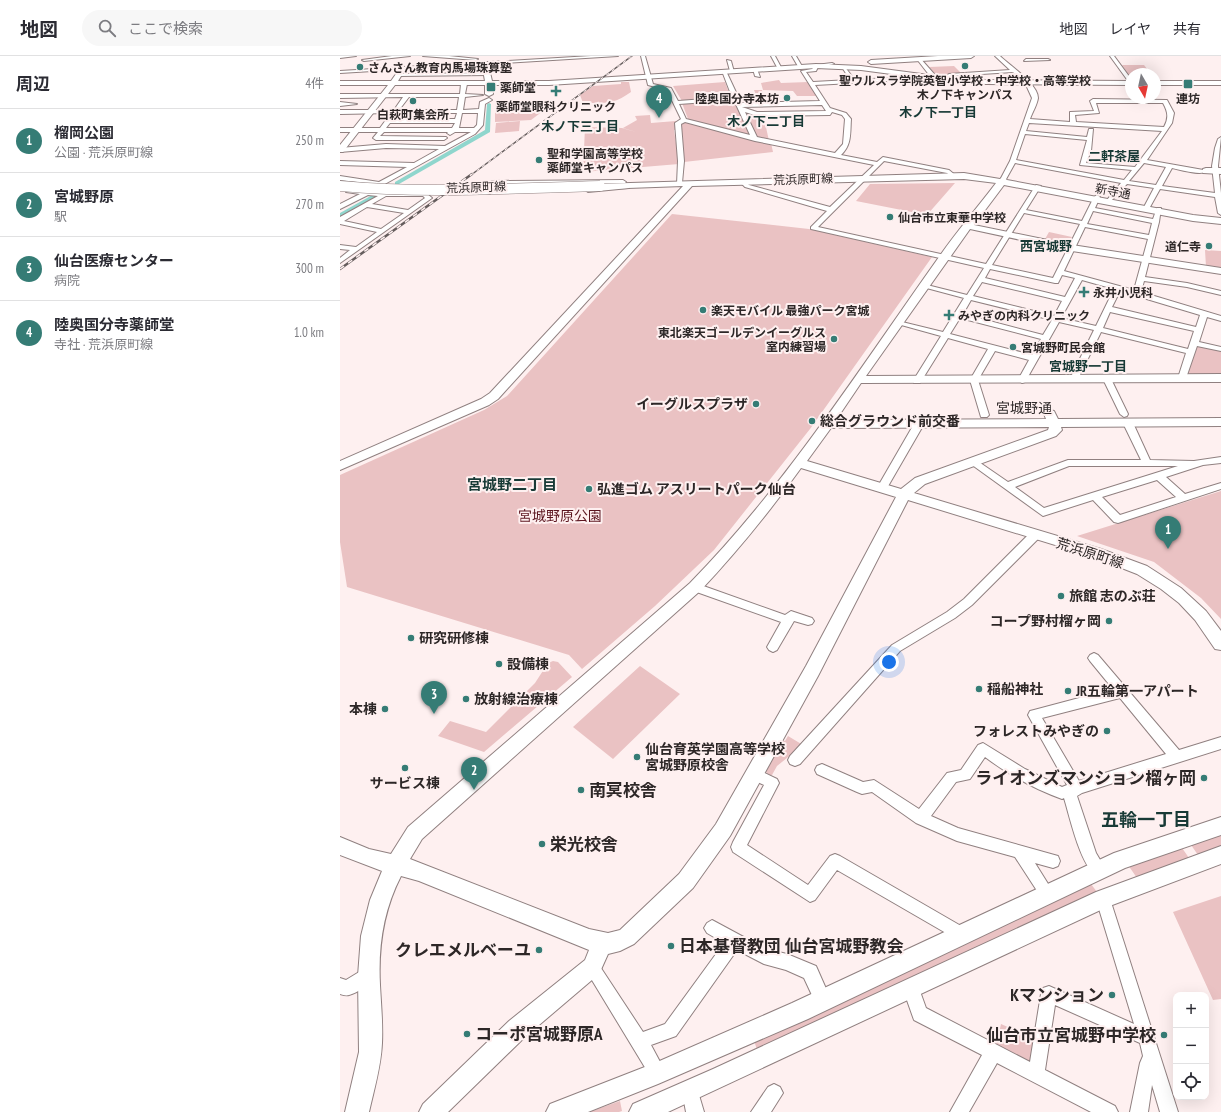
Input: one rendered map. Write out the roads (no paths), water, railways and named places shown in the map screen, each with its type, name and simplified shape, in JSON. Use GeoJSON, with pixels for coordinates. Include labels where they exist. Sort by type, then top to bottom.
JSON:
{"type":"FeatureCollection","features":[{"type":"Feature","properties":{"kind":"street"},"geometry":{"type":"LineString","coordinates":[[340,57],[354,56]]}},
{"type":"Feature","properties":{"kind":"street"},"geometry":{"type":"LineString","coordinates":[[365,70],[364,58],[408,56]]}},
{"type":"Feature","properties":{"kind":"street"},"geometry":{"type":"LineString","coordinates":[[425,56],[492,60],[511,56]]}},
{"type":"Feature","properties":{"kind":"street"},"geometry":{"type":"LineString","coordinates":[[341,73],[365,70],[616,56]]}},
{"type":"Feature","properties":{"kind":"street"},"geometry":{"type":"LineString","coordinates":[[643,56],[652,86],[668,88],[677,103],[684,120]]}},
{"type":"Feature","properties":{"kind":"street"},"geometry":{"type":"LineString","coordinates":[[773,56],[780,68]]}},
{"type":"Feature","properties":{"kind":"street"},"geometry":{"type":"LineString","coordinates":[[794,56],[801,67]]}},
{"type":"Feature","properties":{"kind":"street"},"geometry":{"type":"LineString","coordinates":[[816,56],[816,66],[814,70],[803,71],[822,103],[828,110],[844,114],[848,119],[846,144],[844,149],[836,156]]}},
{"type":"Feature","properties":{"kind":"street"},"geometry":{"type":"LineString","coordinates":[[816,66],[844,67],[918,59],[972,56]]}},
{"type":"Feature","properties":{"kind":"street"},"geometry":{"type":"LineString","coordinates":[[357,1112],[371,1043],[369,943],[377,906],[394,865],[415,833],[695,587],[732,548],[799,463],[1013,161],[1035,98],[1034,94],[1025,83],[997,56]]}},
{"type":"Feature","properties":{"kind":"street"},"geometry":{"type":"LineString","coordinates":[[1112,56],[1125,74]]}},
{"type":"Feature","properties":{"kind":"street"},"geometry":{"type":"LineString","coordinates":[[1025,58],[1048,60]]}},
{"type":"Feature","properties":{"kind":"street"},"geometry":{"type":"LineString","coordinates":[[1025,58],[1031,67]]}},
{"type":"Feature","properties":{"kind":"street"},"geometry":{"type":"LineString","coordinates":[[918,59],[933,76],[932,78]]}},
{"type":"Feature","properties":{"kind":"street"},"geometry":{"type":"LineString","coordinates":[[485,64],[492,60]]}},
{"type":"Feature","properties":{"kind":"street"},"geometry":{"type":"LineString","coordinates":[[729,61],[732,71]]}},
{"type":"Feature","properties":{"kind":"street"},"geometry":{"type":"LineString","coordinates":[[340,178],[381,184],[448,148],[476,130],[480,124],[482,103],[489,97],[489,84],[485,64]]}},
{"type":"Feature","properties":{"kind":"street"},"geometry":{"type":"LineString","coordinates":[[340,83],[549,83],[724,71],[756,73],[780,68],[832,64],[861,65],[912,75],[944,79],[1025,83],[1125,83]]}},
{"type":"Feature","properties":{"kind":"street"},"geometry":{"type":"LineString","coordinates":[[844,67],[854,82]]}},
{"type":"Feature","properties":{"kind":"street"},"geometry":{"type":"LineString","coordinates":[[340,150],[394,84],[402,68]]}},
{"type":"Feature","properties":{"kind":"street"},"geometry":{"type":"LineString","coordinates":[[724,71],[735,98],[741,107],[755,138]]}},
{"type":"Feature","properties":{"kind":"street"},"geometry":{"type":"LineString","coordinates":[[944,79],[949,76],[1013,71]]}},
{"type":"Feature","properties":{"kind":"street"},"geometry":{"type":"LineString","coordinates":[[398,75],[487,74]]}},
{"type":"Feature","properties":{"kind":"street"},"geometry":{"type":"LineString","coordinates":[[812,84],[907,78],[912,75]]}},
{"type":"Feature","properties":{"kind":"street"},"geometry":{"type":"LineString","coordinates":[[1161,83],[1221,83]]}},
{"type":"Feature","properties":{"kind":"street"},"geometry":{"type":"LineString","coordinates":[[436,146],[454,130],[460,112],[458,103],[464,84]]}},
{"type":"Feature","properties":{"kind":"street"},"geometry":{"type":"LineString","coordinates":[[340,96],[480,95]]}},
{"type":"Feature","properties":{"kind":"street"},"geometry":{"type":"LineString","coordinates":[[340,120],[361,96]]}},
{"type":"Feature","properties":{"kind":"street"},"geometry":{"type":"LineString","coordinates":[[407,96],[376,138],[444,138]]}},
{"type":"Feature","properties":{"kind":"street"},"geometry":{"type":"LineString","coordinates":[[677,103],[735,98]]}},
{"type":"Feature","properties":{"kind":"street"},"geometry":{"type":"LineString","coordinates":[[1073,122],[1072,112],[1097,112],[1093,101],[1125,100]]}},
{"type":"Feature","properties":{"kind":"street"},"geometry":{"type":"LineString","coordinates":[[1110,200],[1154,147],[1165,129],[1171,116],[1164,102],[1161,102]]}},
{"type":"Feature","properties":{"kind":"street"},"geometry":{"type":"LineString","coordinates":[[402,103],[413,103]]}},
{"type":"Feature","properties":{"kind":"street"},"geometry":{"type":"LineString","coordinates":[[741,107],[822,103]]}},
{"type":"Feature","properties":{"kind":"street"},"geometry":{"type":"LineString","coordinates":[[340,104],[354,104]]}},
{"type":"Feature","properties":{"kind":"street"},"geometry":{"type":"LineString","coordinates":[[741,107],[758,114],[830,113],[828,110]]}},
{"type":"Feature","properties":{"kind":"street"},"geometry":{"type":"LineString","coordinates":[[340,112],[481,111]]}},
{"type":"Feature","properties":{"kind":"street"},"geometry":{"type":"LineString","coordinates":[[679,183],[682,162],[678,123],[684,120],[836,156],[877,162]]}},
{"type":"Feature","properties":{"kind":"street"},"geometry":{"type":"LineString","coordinates":[[1028,120],[1070,124],[1073,122],[1165,129]]}},
{"type":"Feature","properties":{"kind":"street"},"geometry":{"type":"LineString","coordinates":[[389,121],[458,121]]}},
{"type":"Feature","properties":{"kind":"street"},"geometry":{"type":"LineString","coordinates":[[340,130],[476,130]]}},
{"type":"Feature","properties":{"kind":"street"},"geometry":{"type":"LineString","coordinates":[[1091,130],[1088,151],[1082,164],[1136,170]]}},
{"type":"Feature","properties":{"kind":"street"},"geometry":{"type":"LineString","coordinates":[[1023,132],[1090,138]]}},
{"type":"Feature","properties":{"kind":"street"},"geometry":{"type":"LineString","coordinates":[[386,146],[391,138]]}},
{"type":"Feature","properties":{"kind":"street"},"geometry":{"type":"LineString","coordinates":[[1221,138],[1218,171],[1221,213]]}},
{"type":"Feature","properties":{"kind":"street"},"geometry":{"type":"LineString","coordinates":[[340,150],[386,146],[436,146],[448,148]]}},
{"type":"Feature","properties":{"kind":"street"},"geometry":{"type":"LineString","coordinates":[[952,175],[949,172],[884,159],[877,162],[865,178],[813,227],[814,229],[943,258],[1055,281],[1096,199]]}},
{"type":"Feature","properties":{"kind":"street"},"geometry":{"type":"LineString","coordinates":[[1013,161],[1124,182],[1159,187],[1220,192]]}},
{"type":"Feature","properties":{"kind":"street"},"geometry":{"type":"LineString","coordinates":[[1142,161],[1206,171],[1218,171]]}},
{"type":"Feature","properties":{"kind":"street"},"geometry":{"type":"LineString","coordinates":[[340,163],[417,165]]}},
{"type":"Feature","properties":{"kind":"street"},"geometry":{"type":"LineString","coordinates":[[1147,207],[1170,166]]}},
{"type":"Feature","properties":{"kind":"street","name":"荒浜原町線"},"geometry":{"type":"LineString","coordinates":[[340,182],[406,189],[612,185],[952,175],[1000,181]]}},
{"type":"Feature","properties":{"kind":"street"},"geometry":{"type":"LineString","coordinates":[[488,193],[491,183],[602,181],[626,182],[633,184]]}},
{"type":"Feature","properties":{"kind":"street"},"geometry":{"type":"LineString","coordinates":[[742,181],[747,186],[832,210]]}},
{"type":"Feature","properties":{"kind":"street","name":"新寺通"},"geometry":{"type":"LineString","coordinates":[[1000,181],[1221,221]]}},
{"type":"Feature","properties":{"kind":"street"},"geometry":{"type":"LineString","coordinates":[[340,466],[485,402],[494,396],[689,183]]}},
{"type":"Feature","properties":{"kind":"street"},"geometry":{"type":"LineString","coordinates":[[465,194],[602,189],[625,187],[633,184]]}},
{"type":"Feature","properties":{"kind":"street","name":"荒浜原町線"},"geometry":{"type":"LineString","coordinates":[[340,186],[363,189],[412,191],[600,185]]}},
{"type":"Feature","properties":{"kind":"street"},"geometry":{"type":"LineString","coordinates":[[917,380],[1037,187]]}},
{"type":"Feature","properties":{"kind":"street"},"geometry":{"type":"LineString","coordinates":[[340,189],[385,194],[425,194],[429,196],[428,200],[340,261]]}},
{"type":"Feature","properties":{"kind":"street"},"geometry":{"type":"LineString","coordinates":[[340,208],[367,192]]}},
{"type":"Feature","properties":{"kind":"street"},"geometry":{"type":"LineString","coordinates":[[340,221],[385,194]]}},
{"type":"Feature","properties":{"kind":"street"},"geometry":{"type":"LineString","coordinates":[[389,208],[397,203],[403,195]]}},
{"type":"Feature","properties":{"kind":"street","name":"新寺通"},"geometry":{"type":"LineString","coordinates":[[1096,199],[1110,200],[1159,210],[1221,218]]}},
{"type":"Feature","properties":{"kind":"street"},"geometry":{"type":"LineString","coordinates":[[366,205],[410,212]]}},
{"type":"Feature","properties":{"kind":"street"},"geometry":{"type":"LineString","coordinates":[[1091,209],[1156,222]]}},
{"type":"Feature","properties":{"kind":"street"},"geometry":{"type":"LineString","coordinates":[[1137,293],[1142,279],[1159,210]]}},
{"type":"Feature","properties":{"kind":"street"},"geometry":{"type":"LineString","coordinates":[[1022,211],[1152,238]]}},
{"type":"Feature","properties":{"kind":"street"},"geometry":{"type":"LineString","coordinates":[[340,221],[384,231]]}},
{"type":"Feature","properties":{"kind":"street"},"geometry":{"type":"LineString","coordinates":[[967,226],[1072,248],[1221,271]]}},
{"type":"Feature","properties":{"kind":"street"},"geometry":{"type":"LineString","coordinates":[[340,247],[357,249]]}},
{"type":"Feature","properties":{"kind":"street"},"geometry":{"type":"LineString","coordinates":[[1060,272],[1137,293],[1221,320]]}},
{"type":"Feature","properties":{"kind":"street"},"geometry":{"type":"LineString","coordinates":[[1022,380],[1033,358],[1080,277]]}},
{"type":"Feature","properties":{"kind":"street"},"geometry":{"type":"LineString","coordinates":[[980,279],[1066,300]]}},
{"type":"Feature","properties":{"kind":"street"},"geometry":{"type":"LineString","coordinates":[[1142,279],[1187,285],[1221,293]]}},
{"type":"Feature","properties":{"kind":"street"},"geometry":{"type":"LineString","coordinates":[[923,286],[969,296],[1191,352]]}},
{"type":"Feature","properties":{"kind":"street"},"geometry":{"type":"LineString","coordinates":[[1074,379],[1118,288]]}},
{"type":"Feature","properties":{"kind":"street"},"geometry":{"type":"LineString","coordinates":[[1109,309],[1199,330]]}},
{"type":"Feature","properties":{"kind":"street"},"geometry":{"type":"LineString","coordinates":[[1182,378],[1204,314]]}},
{"type":"Feature","properties":{"kind":"street"},"geometry":{"type":"LineString","coordinates":[[958,315],[1045,338]]}},
{"type":"Feature","properties":{"kind":"street"},"geometry":{"type":"LineString","coordinates":[[898,323],[1033,358]]}},
{"type":"Feature","properties":{"kind":"street"},"geometry":{"type":"LineString","coordinates":[[1194,343],[1221,350]]}},
{"type":"Feature","properties":{"kind":"street"},"geometry":{"type":"LineString","coordinates":[[984,415],[974,380],[993,348]]}},
{"type":"Feature","properties":{"kind":"street"},"geometry":{"type":"LineString","coordinates":[[858,380],[1221,378]]}},
{"type":"Feature","properties":{"kind":"street"},"geometry":{"type":"LineString","coordinates":[[1107,379],[1147,463]]}},
{"type":"Feature","properties":{"kind":"street","name":"宮城野通"},"geometry":{"type":"LineString","coordinates":[[830,420],[919,424],[1126,418],[1221,413]]}},
{"type":"Feature","properties":{"kind":"street","name":"宮城野通"},"geometry":{"type":"LineString","coordinates":[[830,420],[984,415],[1052,419]]}},
{"type":"Feature","properties":{"kind":"street","name":"宮城野通"},"geometry":{"type":"LineString","coordinates":[[1126,418],[1221,422]]}},
{"type":"Feature","properties":{"kind":"street"},"geometry":{"type":"LineString","coordinates":[[340,846],[369,858],[419,871],[602,943],[618,943],[627,938],[686,881],[723,830],[812,671],[904,494],[914,484],[920,481],[1052,433],[1056,430],[1052,419]]}},
{"type":"Feature","properties":{"kind":"street"},"geometry":{"type":"LineString","coordinates":[[882,488],[919,424]]}},
{"type":"Feature","properties":{"kind":"street"},"geometry":{"type":"LineString","coordinates":[[1007,486],[1068,463],[1202,462],[1221,460]]}},
{"type":"Feature","properties":{"kind":"street"},"geometry":{"type":"LineString","coordinates":[[973,462],[1043,512],[1202,462]]}},
{"type":"Feature","properties":{"kind":"street","name":"荒浜原町線"},"geometry":{"type":"LineString","coordinates":[[799,463],[1107,557],[1138,569],[1156,578],[1192,606],[1205,620],[1221,644]]}},
{"type":"Feature","properties":{"kind":"street"},"geometry":{"type":"LineString","coordinates":[[1159,476],[1183,498]]}},
{"type":"Feature","properties":{"kind":"street"},"geometry":{"type":"LineString","coordinates":[[1095,496],[1118,519],[1221,486]]}},
{"type":"Feature","properties":{"kind":"street"},"geometry":{"type":"LineString","coordinates":[[795,760],[896,648],[951,615],[968,602],[1035,535]]}},
{"type":"Feature","properties":{"kind":"street"},"geometry":{"type":"LineString","coordinates":[[695,587],[788,620]]}},
{"type":"Feature","properties":{"kind":"street"},"geometry":{"type":"LineString","coordinates":[[773,647],[791,615],[808,621]]}},
{"type":"Feature","properties":{"kind":"street"},"geometry":{"type":"LineString","coordinates":[[1094,658],[1176,757]]}},
{"type":"Feature","properties":{"kind":"street"},"geometry":{"type":"LineString","coordinates":[[1099,870],[1090,856],[1073,791],[1034,715],[1122,692]]}},
{"type":"Feature","properties":{"kind":"street"},"geometry":{"type":"LineString","coordinates":[[921,818],[952,777],[965,775],[983,749],[1006,765],[1048,788],[1062,793],[1073,791],[1221,742]]}},
{"type":"Feature","properties":{"kind":"street"},"geometry":{"type":"LineString","coordinates":[[822,770],[862,788],[874,786],[921,818],[957,834],[1053,861]]}},
{"type":"Feature","properties":{"kind":"street"},"geometry":{"type":"LineString","coordinates":[[754,774],[772,783],[738,847],[810,895],[835,861],[963,935]]}},
{"type":"Feature","properties":{"kind":"street"},"geometry":{"type":"LineString","coordinates":[[558,1112],[658,1073],[823,1000],[1128,857],[1221,826]]}},
{"type":"Feature","properties":{"kind":"street"},"geometry":{"type":"LineString","coordinates":[[1020,852],[1048,895]]}},
{"type":"Feature","properties":{"kind":"street"},"geometry":{"type":"LineString","coordinates":[[641,1112],[692,1102],[911,989],[1103,899],[1221,855]]}},
{"type":"Feature","properties":{"kind":"street"},"geometry":{"type":"LineString","coordinates":[[1103,899],[1169,1112]]}},
{"type":"Feature","properties":{"kind":"street"},"geometry":{"type":"LineString","coordinates":[[712,928],[764,956],[787,962],[810,972],[823,1000]]}},
{"type":"Feature","properties":{"kind":"street"},"geometry":{"type":"LineString","coordinates":[[639,1041],[670,1030],[735,941]]}},
{"type":"Feature","properties":{"kind":"street"},"geometry":{"type":"LineString","coordinates":[[430,1112],[517,1029],[592,967],[602,943]]}},
{"type":"Feature","properties":{"kind":"street"},"geometry":{"type":"LineString","coordinates":[[592,967],[658,1073]]}},
{"type":"Feature","properties":{"kind":"street"},"geometry":{"type":"LineString","coordinates":[[340,986],[348,988],[369,974]]}},
{"type":"Feature","properties":{"kind":"street"},"geometry":{"type":"LineString","coordinates":[[911,989],[920,1014],[1109,1112]]}},
{"type":"Feature","properties":{"kind":"street"},"geometry":{"type":"LineString","coordinates":[[1036,1073],[1049,994],[1146,1038]]}},
{"type":"Feature","properties":{"kind":"street"},"geometry":{"type":"LineString","coordinates":[[959,1112],[993,1053]]}},
{"type":"Feature","properties":{"kind":"street"},"geometry":{"type":"LineString","coordinates":[[1139,1112],[1148,1063],[1153,1057]]}},
{"type":"Feature","properties":{"kind":"street"},"geometry":{"type":"LineString","coordinates":[[760,1112],[774,1094]]}},
{"type":"Feature","properties":{"kind":"waterway"},"geometry":{"type":"LineString","coordinates":[[397,183],[488,131],[489,104]]}},
{"type":"Feature","properties":{"kind":"waterway"},"geometry":{"type":"LineString","coordinates":[[340,215],[376,195]]}},
{"type":"Feature","properties":{"kind":"railway"},"geometry":{"type":"LineString","coordinates":[[471,175],[632,56]]}},
{"type":"Feature","properties":{"kind":"railway"},"geometry":{"type":"LineString","coordinates":[[340,269],[472,174]]}},
{"type":"Feature","properties":{"kind":"place","name":"聖ウルスラ学院英智小学校・中学校・高等学校 木ノ下キャンパス"},"geometry":{"type":"Point","coordinates":[965,66]}},
{"type":"Feature","properties":{"kind":"place","name":"さんさん教育内馬場珠算塾"},"geometry":{"type":"Point","coordinates":[360,67]}},
{"type":"Feature","properties":{"kind":"place","name":"連坊"},"geometry":{"type":"Point","coordinates":[1188,84]}},
{"type":"Feature","properties":{"kind":"place","name":"薬師堂"},"geometry":{"type":"Point","coordinates":[491,87]}},
{"type":"Feature","properties":{"kind":"place","name":"薬師堂眼科クリニック"},"geometry":{"type":"Point","coordinates":[556,91]}},
{"type":"Feature","properties":{"kind":"place","name":"陸奥国分寺本坊"},"geometry":{"type":"Point","coordinates":[787,98]}},
{"type":"Feature","properties":{"kind":"place","name":"白萩町集会所"},"geometry":{"type":"Point","coordinates":[413,101]}},
{"type":"Feature","properties":{"kind":"place","name":"陸奥国分寺薬師堂"},"geometry":{"type":"Point","coordinates":[659,118]}},
{"type":"Feature","properties":{"kind":"place","name":"聖和学園高等学校 薬師堂キャンパス"},"geometry":{"type":"Point","coordinates":[539,160]}},
{"type":"Feature","properties":{"kind":"place","name":"仙台市立東華中学校"},"geometry":{"type":"Point","coordinates":[890,217]}},
{"type":"Feature","properties":{"kind":"place","name":"道仁寺"},"geometry":{"type":"Point","coordinates":[1209,246]}},
{"type":"Feature","properties":{"kind":"place","name":"永井小児科"},"geometry":{"type":"Point","coordinates":[1084,292]}},
{"type":"Feature","properties":{"kind":"place","name":"楽天モバイル 最強パーク宮城"},"geometry":{"type":"Point","coordinates":[703,310]}},
{"type":"Feature","properties":{"kind":"place","name":"みやぎの内科クリニック"},"geometry":{"type":"Point","coordinates":[949,315]}},
{"type":"Feature","properties":{"kind":"place","name":"東北楽天ゴールデンイーグルス 室内練習場"},"geometry":{"type":"Point","coordinates":[834,339]}},
{"type":"Feature","properties":{"kind":"place","name":"宮城野町民会館"},"geometry":{"type":"Point","coordinates":[1013,347]}},
{"type":"Feature","properties":{"kind":"place","name":"イーグルスプラザ"},"geometry":{"type":"Point","coordinates":[756,404]}},
{"type":"Feature","properties":{"kind":"place","name":"総合グラウンド前交番"},"geometry":{"type":"Point","coordinates":[812,421]}},
{"type":"Feature","properties":{"kind":"place","name":"弘進ゴム アスリートパーク仙台"},"geometry":{"type":"Point","coordinates":[589,489]}},
{"type":"Feature","properties":{"kind":"place","name":"榴岡公園"},"geometry":{"type":"Point","coordinates":[1168,549]}},
{"type":"Feature","properties":{"kind":"place","name":"旅館 志のぶ荘"},"geometry":{"type":"Point","coordinates":[1061,596]}},
{"type":"Feature","properties":{"kind":"place","name":"コープ野村榴ヶ岡"},"geometry":{"type":"Point","coordinates":[1109,621]}},
{"type":"Feature","properties":{"kind":"place","name":"研究研修棟"},"geometry":{"type":"Point","coordinates":[411,638]}},
{"type":"Feature","properties":{"kind":"place","name":"設備棟"},"geometry":{"type":"Point","coordinates":[499,664]}},
{"type":"Feature","properties":{"kind":"place","name":"稲船神社"},"geometry":{"type":"Point","coordinates":[979,689]}},
{"type":"Feature","properties":{"kind":"place","name":"JR五輪第一アパート"},"geometry":{"type":"Point","coordinates":[1068,691]}},
{"type":"Feature","properties":{"kind":"place","name":"放射線治療棟"},"geometry":{"type":"Point","coordinates":[466,699]}},
{"type":"Feature","properties":{"kind":"place","name":"本棟"},"geometry":{"type":"Point","coordinates":[385,709]}},
{"type":"Feature","properties":{"kind":"place","name":"仙台医療センター"},"geometry":{"type":"Point","coordinates":[434,714]}},
{"type":"Feature","properties":{"kind":"place","name":"フォレストみやぎの"},"geometry":{"type":"Point","coordinates":[1107,731]}},
{"type":"Feature","properties":{"kind":"place","name":"仙台育英学園高等学校 宮城野原校舎"},"geometry":{"type":"Point","coordinates":[637,757]}},
{"type":"Feature","properties":{"kind":"place","name":"サービス棟"},"geometry":{"type":"Point","coordinates":[405,768]}},
{"type":"Feature","properties":{"kind":"place","name":"ライオンズマンション榴ヶ岡"},"geometry":{"type":"Point","coordinates":[1204,778]}},
{"type":"Feature","properties":{"kind":"place","name":"宮城野原"},"geometry":{"type":"Point","coordinates":[474,790]}},
{"type":"Feature","properties":{"kind":"place","name":"南冥校舎"},"geometry":{"type":"Point","coordinates":[581,790]}},
{"type":"Feature","properties":{"kind":"place","name":"栄光校舎"},"geometry":{"type":"Point","coordinates":[542,844]}},
{"type":"Feature","properties":{"kind":"place","name":"日本基督教団 仙台宮城野教会"},"geometry":{"type":"Point","coordinates":[671,946]}},
{"type":"Feature","properties":{"kind":"place","name":"クレエメルベーユ"},"geometry":{"type":"Point","coordinates":[539,950]}},
{"type":"Feature","properties":{"kind":"place","name":"Kマンション"},"geometry":{"type":"Point","coordinates":[1112,995]}},
{"type":"Feature","properties":{"kind":"place","name":"コーポ宮城野原A"},"geometry":{"type":"Point","coordinates":[467,1034]}},
{"type":"Feature","properties":{"kind":"place","name":"仙台市立宮城野中学校"},"geometry":{"type":"Point","coordinates":[1164,1035]}},
{"type":"Feature","properties":{"kind":"district","name":"木ノ下一丁目"},"geometry":{"type":"Point","coordinates":[938,112]}},
{"type":"Feature","properties":{"kind":"district","name":"木ノ下二丁目"},"geometry":{"type":"Point","coordinates":[766,121]}},
{"type":"Feature","properties":{"kind":"district","name":"木ノ下三丁目"},"geometry":{"type":"Point","coordinates":[580,126]}},
{"type":"Feature","properties":{"kind":"district","name":"二軒茶屋"},"geometry":{"type":"Point","coordinates":[1114,156]}},
{"type":"Feature","properties":{"kind":"district","name":"西宮城野"},"geometry":{"type":"Point","coordinates":[1046,246]}},
{"type":"Feature","properties":{"kind":"district","name":"宮城野一丁目"},"geometry":{"type":"Point","coordinates":[1088,366]}},
{"type":"Feature","properties":{"kind":"district","name":"宮城野二丁目"},"geometry":{"type":"Point","coordinates":[512,484]}},
{"type":"Feature","properties":{"kind":"district","name":"五輪一丁目"},"geometry":{"type":"Point","coordinates":[1146,819]}},
{"type":"Feature","properties":{"kind":"park label","name":"宮城野原公園"},"geometry":{"type":"Point","coordinates":[560,516]}}]}
